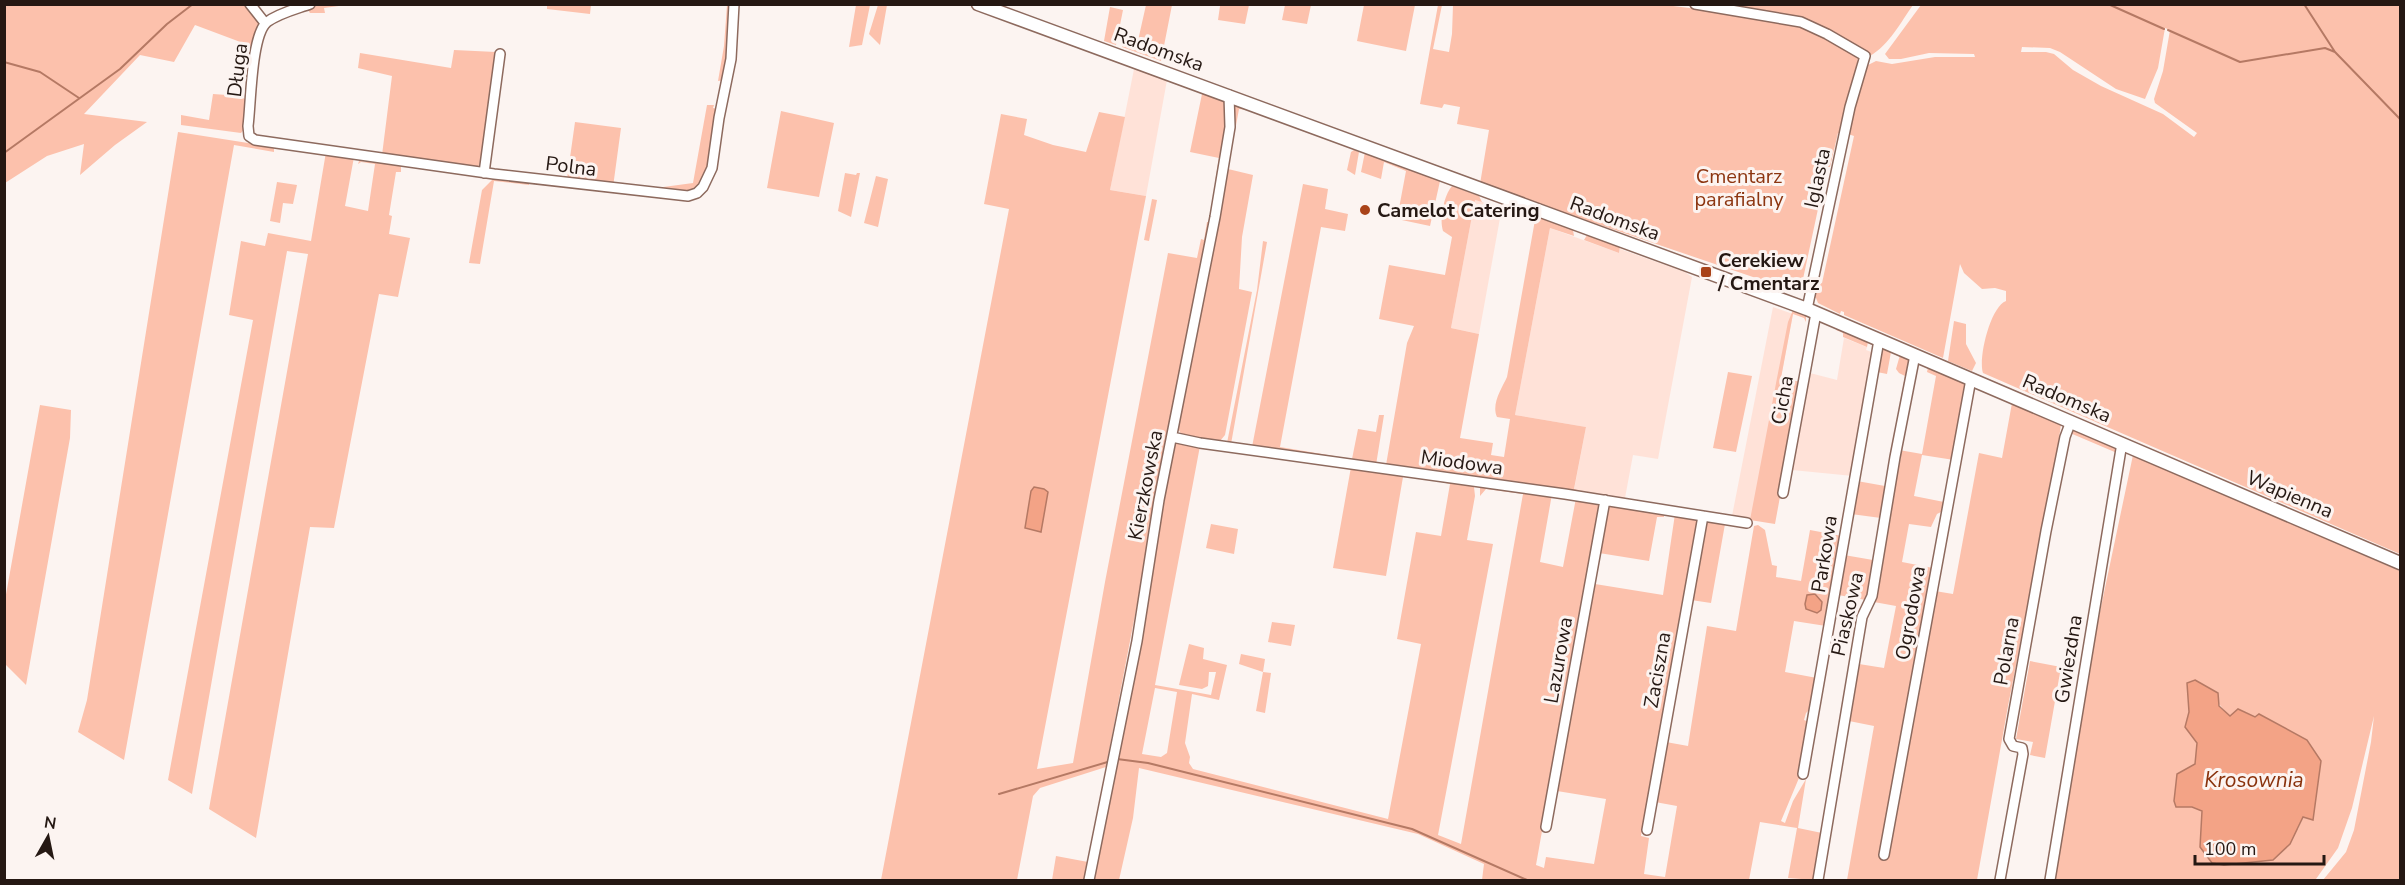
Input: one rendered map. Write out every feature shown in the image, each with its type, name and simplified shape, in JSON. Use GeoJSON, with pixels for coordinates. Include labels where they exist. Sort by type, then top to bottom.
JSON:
{"type":"FeatureCollection","features":[{"type":"Feature","properties":{"kind":"street"},"geometry":{"type":"LineString","coordinates":[[250,4],[265,23]]}},
{"type":"Feature","properties":{"kind":"street","name":"Długa"},"geometry":{"type":"LineString","coordinates":[[249,135],[253,60],[256,44],[265,23],[286,12],[310,4]]}},
{"type":"Feature","properties":{"kind":"street","name":"Polna"},"geometry":{"type":"LineString","coordinates":[[249,135],[265,143],[484,173],[688,196],[697,193],[703,187],[709,177],[713,161],[718,118],[731,59],[734,4]]}},
{"type":"Feature","properties":{"kind":"street","name":"Radomska"},"geometry":{"type":"LineString","coordinates":[[978,4],[1811,311],[2163,460]]}},
{"type":"Feature","properties":{"kind":"street","name":"Iglasta"},"geometry":{"type":"LineString","coordinates":[[1695,4],[1801,21],[1865,56],[1850,107],[1811,311]]}},
{"type":"Feature","properties":{"kind":"street"},"geometry":{"type":"LineString","coordinates":[[484,173],[500,54]]}},
{"type":"Feature","properties":{"kind":"street","name":"Kierzkowska"},"geometry":{"type":"LineString","coordinates":[[1089,880],[1137,641],[1149,558],[1226,156],[1230,128],[1229,95]]}},
{"type":"Feature","properties":{"kind":"street","name":"Cicha"},"geometry":{"type":"LineString","coordinates":[[1783,493],[1811,311]]}},
{"type":"Feature","properties":{"kind":"street","name":"Parkowa"},"geometry":{"type":"LineString","coordinates":[[1803,774],[1879,340]]}},
{"type":"Feature","properties":{"kind":"street","name":"Piaskowa"},"geometry":{"type":"LineString","coordinates":[[1818,880],[1862,617],[1872,596],[1914,355]]}},
{"type":"Feature","properties":{"kind":"street","name":"Ogrodowa"},"geometry":{"type":"LineString","coordinates":[[1884,855],[1971,379]]}},
{"type":"Feature","properties":{"kind":"street","name":"Polarna"},"geometry":{"type":"LineString","coordinates":[[2000,880],[2023,754],[2022,748],[2013,746],[2009,739],[2048,519],[2065,437],[2071,421]]}},
{"type":"Feature","properties":{"kind":"street","name":"Miodowa"},"geometry":{"type":"LineString","coordinates":[[1172,437],[1747,523]]}},
{"type":"Feature","properties":{"kind":"street","name":"Gwiezdna"},"geometry":{"type":"LineString","coordinates":[[2050,880],[2122,443]]}},
{"type":"Feature","properties":{"kind":"street","name":"Wapienna"},"geometry":{"type":"LineString","coordinates":[[2163,460],[2400,563]]}},
{"type":"Feature","properties":{"kind":"street","name":"Lazurowa"},"geometry":{"type":"LineString","coordinates":[[1546,827],[1605,500]]}},
{"type":"Feature","properties":{"kind":"street","name":"Zaciszna"},"geometry":{"type":"LineString","coordinates":[[1647,830],[1702,516]]}},
{"type":"Feature","properties":{"kind":"shaded area"},"geometry":{"type":"Polygon","coordinates":[[[1134,69],[1167,80],[1146,196],[1110,190],[1134,69]]]}},
{"type":"Feature","properties":{"kind":"shaded area"},"geometry":{"type":"Polygon","coordinates":[[[1475,200],[1502,207],[1479,334],[1451,328],[1475,200]]]}},
{"type":"Feature","properties":{"kind":"shaded area"},"geometry":{"type":"Polygon","coordinates":[[[1550,228],[1619,253],[1620,249],[1685,272],[1692,277],[1658,459],[1633,455],[1625,498],[1574,490],[1586,427],[1515,415],[1550,228]]]}},
{"type":"Feature","properties":{"kind":"shaded area"},"geometry":{"type":"Polygon","coordinates":[[[1773,307],[1793,314],[1754,520],[1732,516],[1773,307]]]}},
{"type":"Feature","properties":{"kind":"shaded area"},"geometry":{"type":"Polygon","coordinates":[[[1844,338],[1867,347],[1866,350],[1874,353],[1853,476],[1792,470],[1810,373],[1837,380],[1844,338]]]}},
{"type":"Feature","properties":{"kind":"green space"},"geometry":{"type":"Polygon","coordinates":[[[547,4],[591,5],[590,14],[547,9],[547,4]]]}},
{"type":"Feature","properties":{"kind":"green space","name":"Cmentarz parafialny"},"geometry":{"type":"Polygon","coordinates":[[[1657,4],[1786,20],[1808,27],[1855,54],[1858,58],[1842,134],[1838,133],[1830,167],[1827,167],[1800,293],[1480,184],[1489,130],[1457,124],[1460,107],[1444,104],[1442,108],[1420,104],[1438,5],[1442,5],[1433,49],[1449,52],[1453,5],[1657,4]]]}},
{"type":"Feature","properties":{"kind":"green space"},"geometry":{"type":"Polygon","coordinates":[[[5,5],[244,5],[260,24],[251,46],[195,25],[174,62],[140,55],[84,114],[147,122],[115,145],[80,175],[84,144],[47,156],[5,183],[5,5]]]}},
{"type":"Feature","properties":{"kind":"green space"},"geometry":{"type":"Polygon","coordinates":[[[318,5],[346,5],[324,8],[325,13],[310,13],[308,10],[303,12],[318,5]]]}},
{"type":"Feature","properties":{"kind":"green space"},"geometry":{"type":"Polygon","coordinates":[[[727,5],[732,5],[725,80],[718,81],[724,46],[727,5]]]}},
{"type":"Feature","properties":{"kind":"green space"},"geometry":{"type":"Polygon","coordinates":[[[856,5],[870,5],[862,45],[849,47],[856,5]]]}},
{"type":"Feature","properties":{"kind":"green space"},"geometry":{"type":"Polygon","coordinates":[[[878,5],[887,5],[880,45],[869,34],[878,5]]]}},
{"type":"Feature","properties":{"kind":"green space"},"geometry":{"type":"Polygon","coordinates":[[[1146,5],[1172,5],[1161,61],[1122,47],[1125,41],[1137,45],[1146,5]]]}},
{"type":"Feature","properties":{"kind":"green space"},"geometry":{"type":"Polygon","coordinates":[[[1214,5],[1249,5],[1245,24],[1218,20],[1220,6],[1214,5]]]}},
{"type":"Feature","properties":{"kind":"green space"},"geometry":{"type":"Polygon","coordinates":[[[1285,5],[1311,5],[1307,24],[1282,20],[1285,5]]]}},
{"type":"Feature","properties":{"kind":"green space"},"geometry":{"type":"Polygon","coordinates":[[[1364,5],[1415,5],[1406,51],[1357,41],[1364,5]]]}},
{"type":"Feature","properties":{"kind":"green space"},"geometry":{"type":"Polygon","coordinates":[[[1716,5],[1913,5],[1889,40],[1870,56],[1805,19],[1716,5]]]}},
{"type":"Feature","properties":{"kind":"green space"},"geometry":{"type":"Polygon","coordinates":[[[1921,5],[2400,5],[2400,554],[1983,373],[1982,357],[1990,323],[2000,305],[2006,301],[2006,291],[1995,288],[1982,289],[1964,273],[1960,264],[1943,358],[1844,315],[1844,312],[1841,311],[1840,314],[1818,303],[1813,297],[1816,282],[1822,283],[1854,136],[1848,134],[1864,67],[1876,61],[1892,64],[1935,57],[1975,57],[1974,54],[1929,53],[1889,59],[1885,54],[1921,5]],[[2165,28],[2158,68],[2145,99],[2116,89],[2060,52],[2050,48],[2022,47],[2021,52],[2054,54],[2073,70],[2101,86],[2163,114],[2194,137],[2197,133],[2155,103],[2154,99],[2163,71],[2170,30],[2165,28]]]}},
{"type":"Feature","properties":{"kind":"green space"},"geometry":{"type":"Polygon","coordinates":[[[1110,7],[1123,10],[1116,45],[1104,41],[1110,7]]]}},
{"type":"Feature","properties":{"kind":"green space"},"geometry":{"type":"Polygon","coordinates":[[[454,50],[496,52],[483,159],[477,168],[382,155],[392,76],[358,68],[360,53],[451,68],[454,50]]]}},
{"type":"Feature","properties":{"kind":"green space"},"geometry":{"type":"Polygon","coordinates":[[[1200,92],[1225,102],[1226,122],[1217,183],[1215,182],[1219,158],[1190,152],[1202,94],[1200,92]]]}},
{"type":"Feature","properties":{"kind":"green space"},"geometry":{"type":"Polygon","coordinates":[[[213,94],[241,96],[248,102],[246,127],[241,133],[181,125],[181,115],[209,120],[213,94]]]}},
{"type":"Feature","properties":{"kind":"green space"},"geometry":{"type":"Polygon","coordinates":[[[707,105],[714,105],[713,108],[717,109],[710,158],[701,182],[694,189],[684,193],[656,188],[693,183],[707,105]]]}},
{"type":"Feature","properties":{"kind":"green space"},"geometry":{"type":"Polygon","coordinates":[[[1235,105],[1249,110],[1239,109],[1228,169],[1253,175],[1242,237],[1239,289],[1252,292],[1225,435],[1220,441],[1215,442],[1183,437],[1177,427],[1232,109],[1235,105]]]}},
{"type":"Feature","properties":{"kind":"green space"},"geometry":{"type":"Polygon","coordinates":[[[781,111],[834,123],[819,197],[767,188],[781,111]]]}},
{"type":"Feature","properties":{"kind":"green space"},"geometry":{"type":"Polygon","coordinates":[[[1099,112],[1125,117],[1110,190],[1146,196],[1037,769],[1073,763],[1168,253],[1197,258],[1201,239],[1204,240],[1207,222],[1210,222],[1173,446],[1177,442],[1200,446],[1155,685],[1211,695],[1216,672],[1209,672],[1208,686],[1202,689],[1179,685],[1189,644],[1204,648],[1203,659],[1227,665],[1219,700],[1192,694],[1185,743],[1190,757],[1189,763],[1193,769],[1388,819],[1421,644],[1397,639],[1416,532],[1441,536],[1450,484],[1437,480],[1469,485],[1474,487],[1475,496],[1467,540],[1493,544],[1438,835],[1461,844],[1523,494],[1486,489],[1480,496],[1480,488],[1482,486],[1552,494],[1540,562],[1563,567],[1576,498],[1600,504],[1536,865],[1544,868],[1546,857],[1594,864],[1606,799],[1557,791],[1595,584],[1663,595],[1675,514],[1698,518],[1641,836],[1649,838],[1644,874],[1665,877],[1677,806],[1655,802],[1666,742],[1688,746],[1707,626],[1736,631],[1754,526],[1758,525],[1765,530],[1772,565],[1777,566],[1776,577],[1801,581],[1810,530],[1842,536],[1826,626],[1794,621],[1785,672],[1817,678],[1813,706],[1806,713],[1804,720],[1809,722],[1799,778],[1781,821],[1785,823],[1793,801],[1806,779],[1798,828],[1822,833],[1815,880],[1788,878],[1797,828],[1760,822],[1749,880],[1482,880],[1484,864],[1418,834],[1139,768],[1133,818],[1119,880],[1093,880],[1145,601],[1138,599],[1106,767],[1040,788],[1033,796],[1017,880],[881,880],[1009,209],[984,204],[1001,114],[1027,119],[1024,135],[1053,145],[1086,152],[1099,112]],[[1155,688],[1142,754],[1161,757],[1167,753],[1177,692],[1155,688]]]}},
{"type":"Feature","properties":{"kind":"green space"},"geometry":{"type":"Polygon","coordinates":[[[575,122],[621,128],[613,187],[502,172],[501,169],[567,179],[575,122]]]}},
{"type":"Feature","properties":{"kind":"green space"},"geometry":{"type":"Polygon","coordinates":[[[178,132],[274,147],[274,152],[234,145],[124,760],[78,732],[87,700],[178,132]]]}},
{"type":"Feature","properties":{"kind":"green space"},"geometry":{"type":"Polygon","coordinates":[[[1354,150],[1359,152],[1355,175],[1347,170],[1351,152],[1354,150]]]}},
{"type":"Feature","properties":{"kind":"green space"},"geometry":{"type":"Polygon","coordinates":[[[326,152],[354,157],[345,206],[368,211],[375,164],[361,162],[358,164],[359,161],[401,165],[401,172],[396,172],[389,215],[392,216],[389,234],[410,238],[398,297],[379,294],[334,528],[310,527],[256,838],[209,809],[308,254],[287,251],[192,794],[168,780],[253,320],[229,315],[241,241],[265,246],[268,233],[311,241],[326,152]]]}},
{"type":"Feature","properties":{"kind":"green space"},"geometry":{"type":"Polygon","coordinates":[[[1365,152],[1440,181],[1430,226],[1397,219],[1406,171],[1384,162],[1381,179],[1361,172],[1365,152]]]}},
{"type":"Feature","properties":{"kind":"green space"},"geometry":{"type":"Polygon","coordinates":[[[845,173],[856,175],[860,173],[851,217],[838,211],[845,173]]]}},
{"type":"Feature","properties":{"kind":"green space"},"geometry":{"type":"Polygon","coordinates":[[[876,176],[888,179],[878,227],[864,223],[876,176]]]}},
{"type":"Feature","properties":{"kind":"green space"},"geometry":{"type":"Polygon","coordinates":[[[495,177],[529,182],[529,185],[494,181],[480,264],[469,263],[482,190],[495,177]]]}},
{"type":"Feature","properties":{"kind":"green space"},"geometry":{"type":"Polygon","coordinates":[[[277,182],[297,185],[293,204],[283,203],[280,223],[270,221],[277,182]]]}},
{"type":"Feature","properties":{"kind":"green space"},"geometry":{"type":"Polygon","coordinates":[[[1303,184],[1328,189],[1325,209],[1348,214],[1345,231],[1321,227],[1280,447],[1352,459],[1358,429],[1376,432],[1379,415],[1384,415],[1376,465],[1252,447],[1303,184]]]}},
{"type":"Feature","properties":{"kind":"green space"},"geometry":{"type":"Polygon","coordinates":[[[1452,186],[1479,196],[1482,202],[1475,200],[1451,328],[1479,334],[1460,438],[1493,443],[1491,455],[1504,457],[1510,419],[1497,417],[1495,407],[1507,377],[1535,220],[1537,217],[1573,230],[1574,236],[1550,228],[1515,415],[1586,427],[1574,489],[1577,493],[1386,465],[1407,343],[1414,326],[1379,319],[1389,265],[1445,275],[1452,237],[1443,231],[1442,214],[1452,186]]]}},
{"type":"Feature","properties":{"kind":"green space"},"geometry":{"type":"Polygon","coordinates":[[[1152,199],[1157,200],[1149,241],[1144,240],[1152,199]]]}},
{"type":"Feature","properties":{"kind":"green space"},"geometry":{"type":"Polygon","coordinates":[[[1587,235],[1620,247],[1619,253],[1584,240],[1587,235]]]}},
{"type":"Feature","properties":{"kind":"green space"},"geometry":{"type":"Polygon","coordinates":[[[1263,241],[1267,242],[1231,444],[1227,443],[1257,290],[1263,241]]]}},
{"type":"Feature","properties":{"kind":"green space"},"geometry":{"type":"Polygon","coordinates":[[[1793,310],[1806,315],[1806,322],[1804,318],[1793,314],[1781,378],[1801,382],[1775,524],[1750,520],[1788,322],[1793,310]]]}},
{"type":"Feature","properties":{"kind":"green space"},"geometry":{"type":"Polygon","coordinates":[[[1954,321],[1966,324],[1966,344],[1976,363],[1972,371],[1948,361],[1954,321]]]}},
{"type":"Feature","properties":{"kind":"green space"},"geometry":{"type":"Polygon","coordinates":[[[1837,329],[1868,342],[1867,347],[1843,337],[1843,333],[1837,329]]]}},
{"type":"Feature","properties":{"kind":"green space"},"geometry":{"type":"Polygon","coordinates":[[[1881,347],[1891,352],[1887,374],[1877,372],[1881,347]]]}},
{"type":"Feature","properties":{"kind":"green space"},"geometry":{"type":"Polygon","coordinates":[[[1900,355],[1910,360],[1893,443],[1905,376],[1896,369],[1900,355]]]}},
{"type":"Feature","properties":{"kind":"green space"},"geometry":{"type":"Polygon","coordinates":[[[1928,367],[1967,384],[1954,460],[1922,455],[1914,496],[1944,502],[1943,511],[1937,514],[1931,527],[1909,524],[1902,562],[1933,568],[1929,590],[1953,594],[1979,453],[2002,458],[2012,403],[2061,424],[2056,461],[1977,880],[1847,880],[1874,726],[1849,721],[1859,664],[1884,668],[1896,606],[1874,602],[1899,450],[1922,454],[1936,376],[1927,372],[1928,367]]]}},
{"type":"Feature","properties":{"kind":"green space"},"geometry":{"type":"Polygon","coordinates":[[[1728,372],[1752,376],[1736,452],[1713,448],[1728,372]]]}},
{"type":"Feature","properties":{"kind":"green space"},"geometry":{"type":"Polygon","coordinates":[[[40,405],[71,410],[70,438],[26,685],[5,664],[5,600],[40,405]]]}},
{"type":"Feature","properties":{"kind":"green space"},"geometry":{"type":"Polygon","coordinates":[[[2071,428],[2119,448],[2117,453],[2070,433],[2071,428]]]}},
{"type":"Feature","properties":{"kind":"green space"},"geometry":{"type":"Polygon","coordinates":[[[2133,455],[2400,571],[2400,880],[2323,880],[2346,852],[2354,830],[2374,716],[2352,808],[2338,848],[2316,879],[2054,880],[2097,626],[2133,455]],[[2195,680],[2187,683],[2189,712],[2185,727],[2197,743],[2195,764],[2177,775],[2174,801],[2176,807],[2192,807],[2202,811],[2200,847],[2298,829],[2303,817],[2313,820],[2307,740],[2259,714],[2255,717],[2245,712],[2230,716],[2195,680]]]}},
{"type":"Feature","properties":{"kind":"green space"},"geometry":{"type":"Polygon","coordinates":[[[1351,467],[1426,478],[1403,477],[1386,576],[1333,568],[1351,467]]]}},
{"type":"Feature","properties":{"kind":"green space"},"geometry":{"type":"Polygon","coordinates":[[[1857,481],[1885,486],[1881,518],[1851,514],[1857,481]]]}},
{"type":"Feature","properties":{"kind":"green space"},"geometry":{"type":"Polygon","coordinates":[[[1609,504],[1664,512],[1664,517],[1657,517],[1649,561],[1599,553],[1609,504]]]}},
{"type":"Feature","properties":{"kind":"green space"},"geometry":{"type":"Polygon","coordinates":[[[1706,520],[1725,524],[1711,603],[1691,600],[1706,520]]]}},
{"type":"Feature","properties":{"kind":"green space"},"geometry":{"type":"Polygon","coordinates":[[[1211,524],[1238,529],[1234,554],[1206,548],[1211,524]]]}},
{"type":"Feature","properties":{"kind":"green space"},"geometry":{"type":"Polygon","coordinates":[[[1844,555],[1873,560],[1866,600],[1838,595],[1844,555]]]}},
{"type":"Feature","properties":{"kind":"green space"},"geometry":{"type":"Polygon","coordinates":[[[1272,622],[1295,625],[1291,646],[1268,642],[1272,622]]]}},
{"type":"Feature","properties":{"kind":"green space"},"geometry":{"type":"Polygon","coordinates":[[[1241,654],[1265,659],[1263,672],[1239,664],[1241,654]]]}},
{"type":"Feature","properties":{"kind":"green space"},"geometry":{"type":"Polygon","coordinates":[[[2030,661],[2061,667],[2045,758],[2030,755],[2033,742],[2016,739],[2030,661]]]}},
{"type":"Feature","properties":{"kind":"green space"},"geometry":{"type":"Polygon","coordinates":[[[1263,672],[1271,673],[1265,713],[1256,711],[1263,672]]]}},
{"type":"Feature","properties":{"kind":"green space"},"geometry":{"type":"Polygon","coordinates":[[[1056,856],[1088,862],[1085,880],[1052,880],[1056,856]]]}},
{"type":"Feature","properties":{"kind":"water"},"geometry":{"type":"Polygon","coordinates":[[[1034,487],[1048,492],[1041,532],[1025,528],[1031,491],[1034,487]]]}},
{"type":"Feature","properties":{"kind":"water"},"geometry":{"type":"Polygon","coordinates":[[[1815,594],[1822,602],[1821,610],[1817,613],[1806,609],[1805,604],[1807,595],[1815,594]]]}},
{"type":"Feature","properties":{"kind":"water","name":"Krosownia"},"geometry":{"type":"Polygon","coordinates":[[[2195,680],[2218,693],[2219,706],[2230,716],[2238,709],[2255,717],[2259,714],[2307,740],[2321,761],[2313,820],[2303,817],[2290,844],[2273,860],[2224,865],[2212,863],[2200,847],[2202,811],[2192,807],[2176,807],[2174,801],[2177,774],[2195,764],[2197,743],[2185,727],[2189,712],[2187,683],[2195,680]]]}},
{"type":"Feature","properties":{"kind":"waterway"},"geometry":{"type":"LineString","coordinates":[[4,153],[120,69],[167,24],[193,4]]}},
{"type":"Feature","properties":{"kind":"waterway"},"geometry":{"type":"LineString","coordinates":[[1918,5],[1925,4]]}},
{"type":"Feature","properties":{"kind":"waterway"},"geometry":{"type":"LineString","coordinates":[[2108,4],[2164,29]]}},
{"type":"Feature","properties":{"kind":"waterway"},"geometry":{"type":"LineString","coordinates":[[2304,4],[2335,52]]}},
{"type":"Feature","properties":{"kind":"waterway"},"geometry":{"type":"LineString","coordinates":[[2168,30],[2240,62],[2325,48],[2335,52],[2400,119]]}},
{"type":"Feature","properties":{"kind":"waterway"},"geometry":{"type":"LineString","coordinates":[[4,62],[40,72],[79,98]]}},
{"type":"Feature","properties":{"kind":"waterway"},"geometry":{"type":"LineString","coordinates":[[1117,759],[1148,763],[1412,829],[1527,880]]}},
{"type":"Feature","properties":{"kind":"waterway"},"geometry":{"type":"LineString","coordinates":[[999,794],[1111,761]]}},
{"type":"Feature","properties":{"kind":"place","name":"Camelot Catering"},"geometry":{"type":"Point","coordinates":[1365,210]}},
{"type":"Feature","properties":{"kind":"place","name":"Cerekiew / Cmentarz"},"geometry":{"type":"Point","coordinates":[1706,272]}}]}
